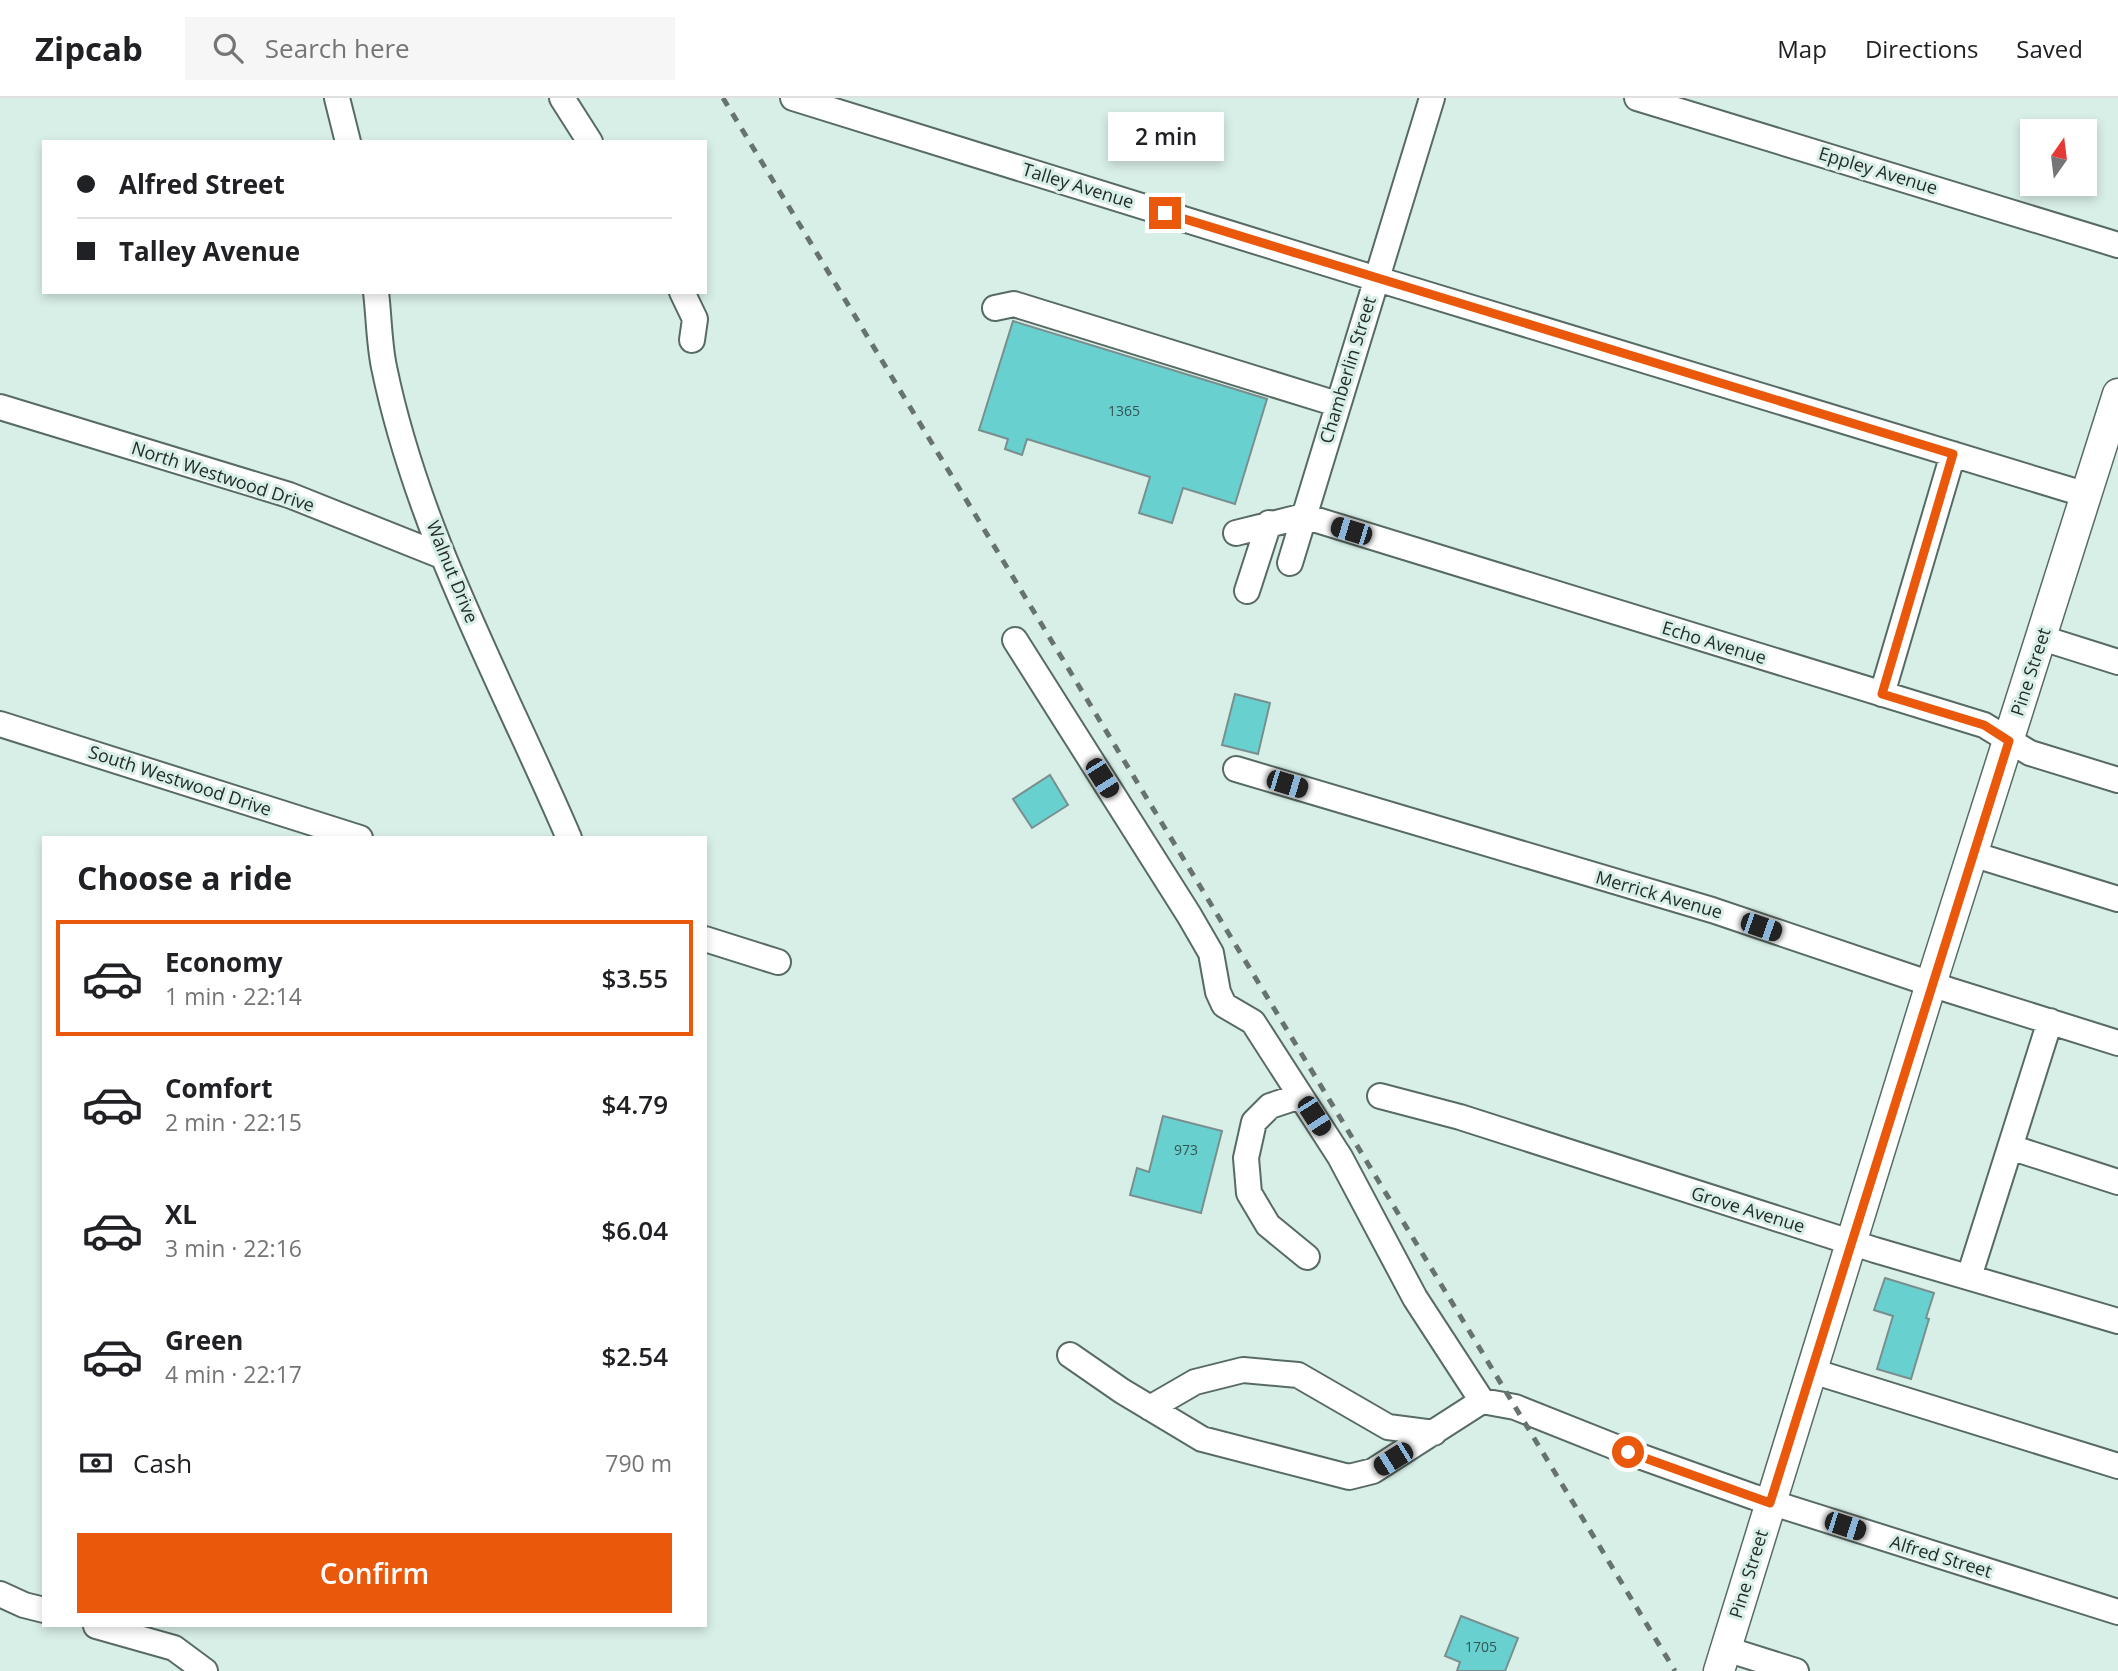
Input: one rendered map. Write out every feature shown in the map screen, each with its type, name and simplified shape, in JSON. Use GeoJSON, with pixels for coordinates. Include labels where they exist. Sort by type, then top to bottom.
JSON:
{"type":"FeatureCollection","features":[{"type":"Feature","properties":{"kind":"main road","name":"Pine Street"},"geometry":{"type":"LineString","coordinates":[[1722,1660],[1931,984],[2118,394]]}},
{"type":"Feature","properties":{"kind":"street"},"geometry":{"type":"LineString","coordinates":[[337,98],[348,140]]}},
{"type":"Feature","properties":{"kind":"street"},"geometry":{"type":"LineString","coordinates":[[562,98],[589,140]]}},
{"type":"Feature","properties":{"kind":"street","name":"Talley Avenue"},"geometry":{"type":"LineString","coordinates":[[793,98],[2087,495]]}},
{"type":"Feature","properties":{"kind":"street","name":"Chamberlin Street"},"geometry":{"type":"LineString","coordinates":[[1290,563],[1432,98]]}},
{"type":"Feature","properties":{"kind":"street","name":"Eppley Avenue"},"geometry":{"type":"LineString","coordinates":[[1637,98],[2118,245]]}},
{"type":"Feature","properties":{"kind":"street","name":"Walnut Drive"},"geometry":{"type":"LineString","coordinates":[[376,294],[383,364],[402,439],[442,556],[568,836]]}},
{"type":"Feature","properties":{"kind":"street"},"geometry":{"type":"LineString","coordinates":[[683,294],[695,319],[692,340]]}},
{"type":"Feature","properties":{"kind":"street"},"geometry":{"type":"LineString","coordinates":[[995,308],[1014,304],[1338,404]]}},
{"type":"Feature","properties":{"kind":"street","name":"North Westwood Drive"},"geometry":{"type":"LineString","coordinates":[[0,407],[289,495],[442,556]]}},
{"type":"Feature","properties":{"kind":"street"},"geometry":{"type":"LineString","coordinates":[[1882,694],[1953,454]]}},
{"type":"Feature","properties":{"kind":"street"},"geometry":{"type":"LineString","coordinates":[[1236,533],[1304,516]]}},
{"type":"Feature","properties":{"kind":"street","name":"Echo Avenue"},"geometry":{"type":"LineString","coordinates":[[1304,516],[1984,725],[2030,753],[2118,780]]}},
{"type":"Feature","properties":{"kind":"street"},"geometry":{"type":"LineString","coordinates":[[1247,592],[1269,523]]}},
{"type":"Feature","properties":{"kind":"street"},"geometry":{"type":"LineString","coordinates":[[2042,638],[2118,662]]}},
{"type":"Feature","properties":{"kind":"street"},"geometry":{"type":"LineString","coordinates":[[1015,640],[1211,953],[1218,992],[1224,1006],[1253,1022],[1340,1157],[1415,1298],[1482,1401],[1373,1472],[1349,1477],[1202,1439],[1070,1355]]}},
{"type":"Feature","properties":{"kind":"street","name":"South Westwood Drive"},"geometry":{"type":"LineString","coordinates":[[0,724],[354,836]]}},
{"type":"Feature","properties":{"kind":"street","name":"Merrick Avenue"},"geometry":{"type":"LineString","coordinates":[[1236,769],[1712,910],[1931,984],[2118,1043]]}},
{"type":"Feature","properties":{"kind":"street"},"geometry":{"type":"LineString","coordinates":[[1972,854],[2118,899]]}},
{"type":"Feature","properties":{"kind":"street"},"geometry":{"type":"LineString","coordinates":[[707,940],[778,962]]}},
{"type":"Feature","properties":{"kind":"street"},"geometry":{"type":"LineString","coordinates":[[1969,1277],[2050,1021]]}},
{"type":"Feature","properties":{"kind":"street"},"geometry":{"type":"LineString","coordinates":[[1300,1096],[1270,1106],[1254,1122],[1246,1158],[1249,1193],[1268,1225],[1307,1257]]}},
{"type":"Feature","properties":{"kind":"street","name":"Grove Avenue"},"geometry":{"type":"LineString","coordinates":[[1380,1096],[1460,1117],[1852,1242],[2118,1321]]}},
{"type":"Feature","properties":{"kind":"street"},"geometry":{"type":"LineString","coordinates":[[2010,1147],[2118,1182]]}},
{"type":"Feature","properties":{"kind":"street"},"geometry":{"type":"LineString","coordinates":[[1150,1408],[1195,1382],[1243,1370],[1297,1375],[1388,1427],[1434,1433]]}},
{"type":"Feature","properties":{"kind":"street"},"geometry":{"type":"LineString","coordinates":[[1812,1371],[2118,1466]]}},
{"type":"Feature","properties":{"kind":"street","name":"Alfred Street"},"geometry":{"type":"LineString","coordinates":[[1482,1401],[1529,1412],[1628,1452],[1770,1503],[2118,1612]]}},
{"type":"Feature","properties":{"kind":"street"},"geometry":{"type":"LineString","coordinates":[[0,1594],[42,1610]]}},
{"type":"Feature","properties":{"kind":"street"},"geometry":{"type":"LineString","coordinates":[[100,1627],[174,1648],[205,1671]]}},
{"type":"Feature","properties":{"kind":"street"},"geometry":{"type":"LineString","coordinates":[[1722,1660],[1796,1671]]}},
{"type":"Feature","properties":{"kind":"building"},"geometry":{"type":"Polygon","coordinates":[[[1013,321],[1267,399],[1235,504],[1183,488],[1172,523],[1139,513],[1150,477],[1027,439],[1022,455],[1005,449],[1008,439],[979,430],[1013,321]]]}},
{"type":"Feature","properties":{"kind":"building"},"geometry":{"type":"Polygon","coordinates":[[[1235,694],[1270,703],[1258,754],[1222,745],[1235,694]]]}},
{"type":"Feature","properties":{"kind":"building"},"geometry":{"type":"Polygon","coordinates":[[[1050,775],[1068,805],[1032,828],[1013,799],[1050,775]]]}},
{"type":"Feature","properties":{"kind":"building"},"geometry":{"type":"Polygon","coordinates":[[[1163,1116],[1222,1131],[1201,1213],[1130,1195],[1137,1168],[1149,1172],[1163,1116]]]}},
{"type":"Feature","properties":{"kind":"building"},"geometry":{"type":"Polygon","coordinates":[[[1885,1278],[1934,1293],[1911,1379],[1877,1369],[1893,1316],[1874,1310],[1885,1278]]]}},
{"type":"Feature","properties":{"kind":"building"},"geometry":{"type":"Polygon","coordinates":[[[1461,1616],[1518,1638],[1505,1671],[1457,1671],[1460,1662],[1445,1656],[1461,1616]]]}},
{"type":"Feature","properties":{"kind":"railway"},"geometry":{"type":"LineString","coordinates":[[723,98],[1675,1671]]}},
{"type":"Feature","properties":{"kind":"route"},"geometry":{"type":"LineString","coordinates":[[1165,213],[1953,454],[1882,694],[1984,725],[2009,741],[1770,1503],[1628,1452]]}}]}
